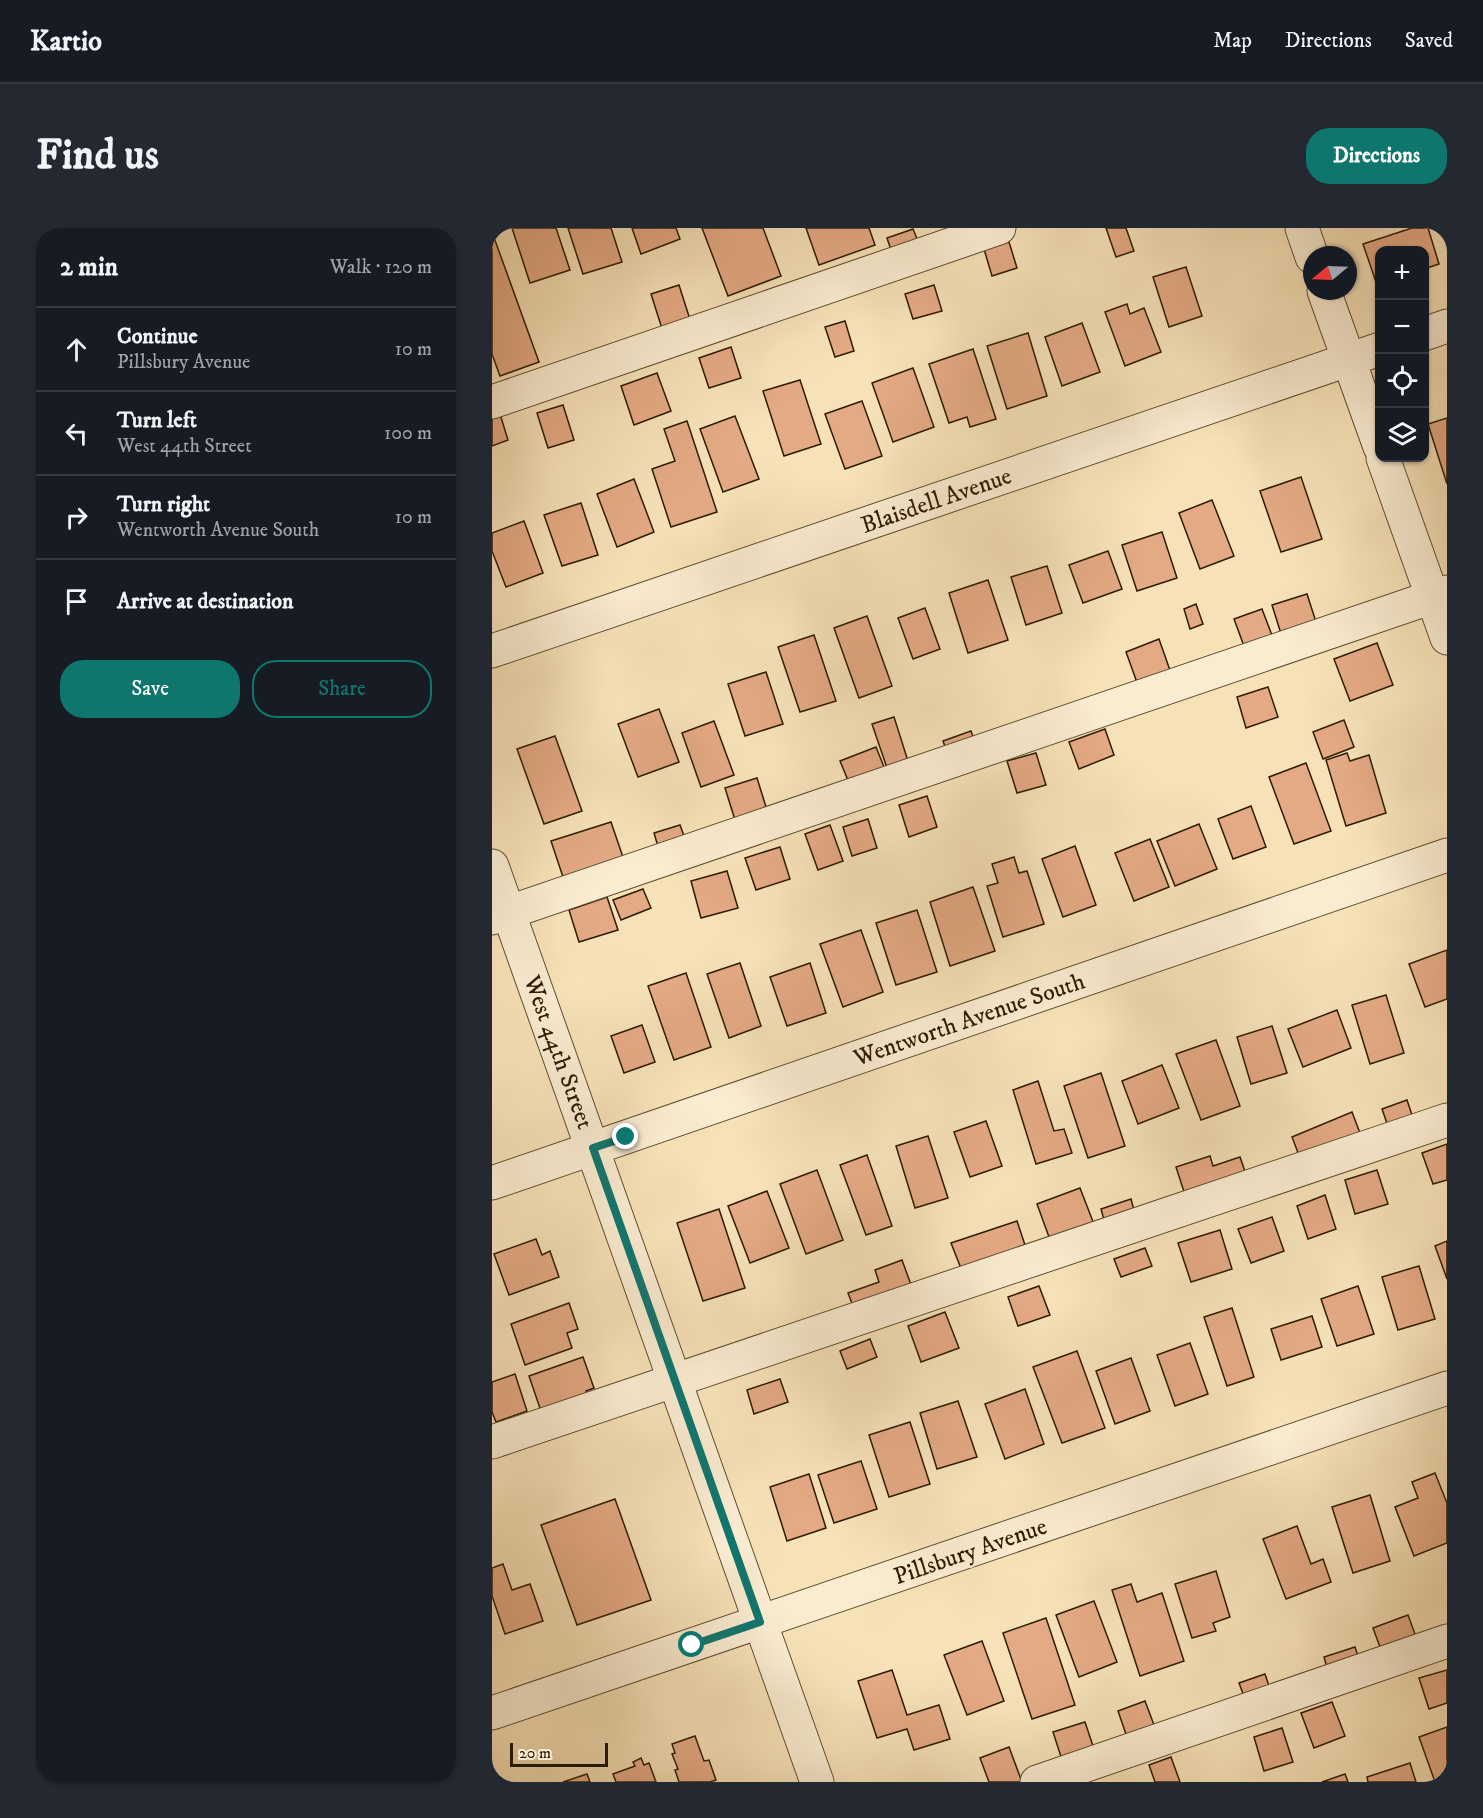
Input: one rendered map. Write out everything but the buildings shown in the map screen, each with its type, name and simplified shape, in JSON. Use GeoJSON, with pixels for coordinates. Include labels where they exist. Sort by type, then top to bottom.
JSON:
{"type":"FeatureCollection","features":[{"type":"Feature","properties":{"kind":"street"},"geometry":{"type":"LineString","coordinates":[[492,402],[999,228]]}},
{"type":"Feature","properties":{"kind":"street"},"geometry":{"type":"LineString","coordinates":[[1302,228],[1308,246]]}},
{"type":"Feature","properties":{"kind":"street"},"geometry":{"type":"LineString","coordinates":[[1327,300],[1375,433]]}},
{"type":"Feature","properties":{"kind":"street"},"geometry":{"type":"LineString","coordinates":[[1429,333],[1447,326]]}},
{"type":"Feature","properties":{"kind":"street","name":"Blaisdell Avenue"},"geometry":{"type":"LineString","coordinates":[[492,651],[1375,351]]}},
{"type":"Feature","properties":{"kind":"street"},"geometry":{"type":"LineString","coordinates":[[1385,462],[1440,594],[1447,638]]}},
{"type":"Feature","properties":{"kind":"street"},"geometry":{"type":"LineString","coordinates":[[500,915],[1440,594]]}},
{"type":"Feature","properties":{"kind":"street","name":"Wentworth Avenue South"},"geometry":{"type":"LineString","coordinates":[[492,1183],[1447,855]]}},
{"type":"Feature","properties":{"kind":"street","name":"West 44th Street"},"geometry":{"type":"LineString","coordinates":[[492,866],[500,915],[593,1148],[817,1782]]}},
{"type":"Feature","properties":{"kind":"street"},"geometry":{"type":"LineString","coordinates":[[492,1443],[1447,1120]]}},
{"type":"Feature","properties":{"kind":"street","name":"Pillsbury Avenue"},"geometry":{"type":"LineString","coordinates":[[492,1713],[1447,1388]]}},
{"type":"Feature","properties":{"kind":"street"},"geometry":{"type":"LineString","coordinates":[[1037,1782],[1447,1641]]}},
{"type":"Feature","properties":{"kind":"route"},"geometry":{"type":"LineString","coordinates":[[626,1137],[593,1148],[760,1622],[692,1645]]}}]}
